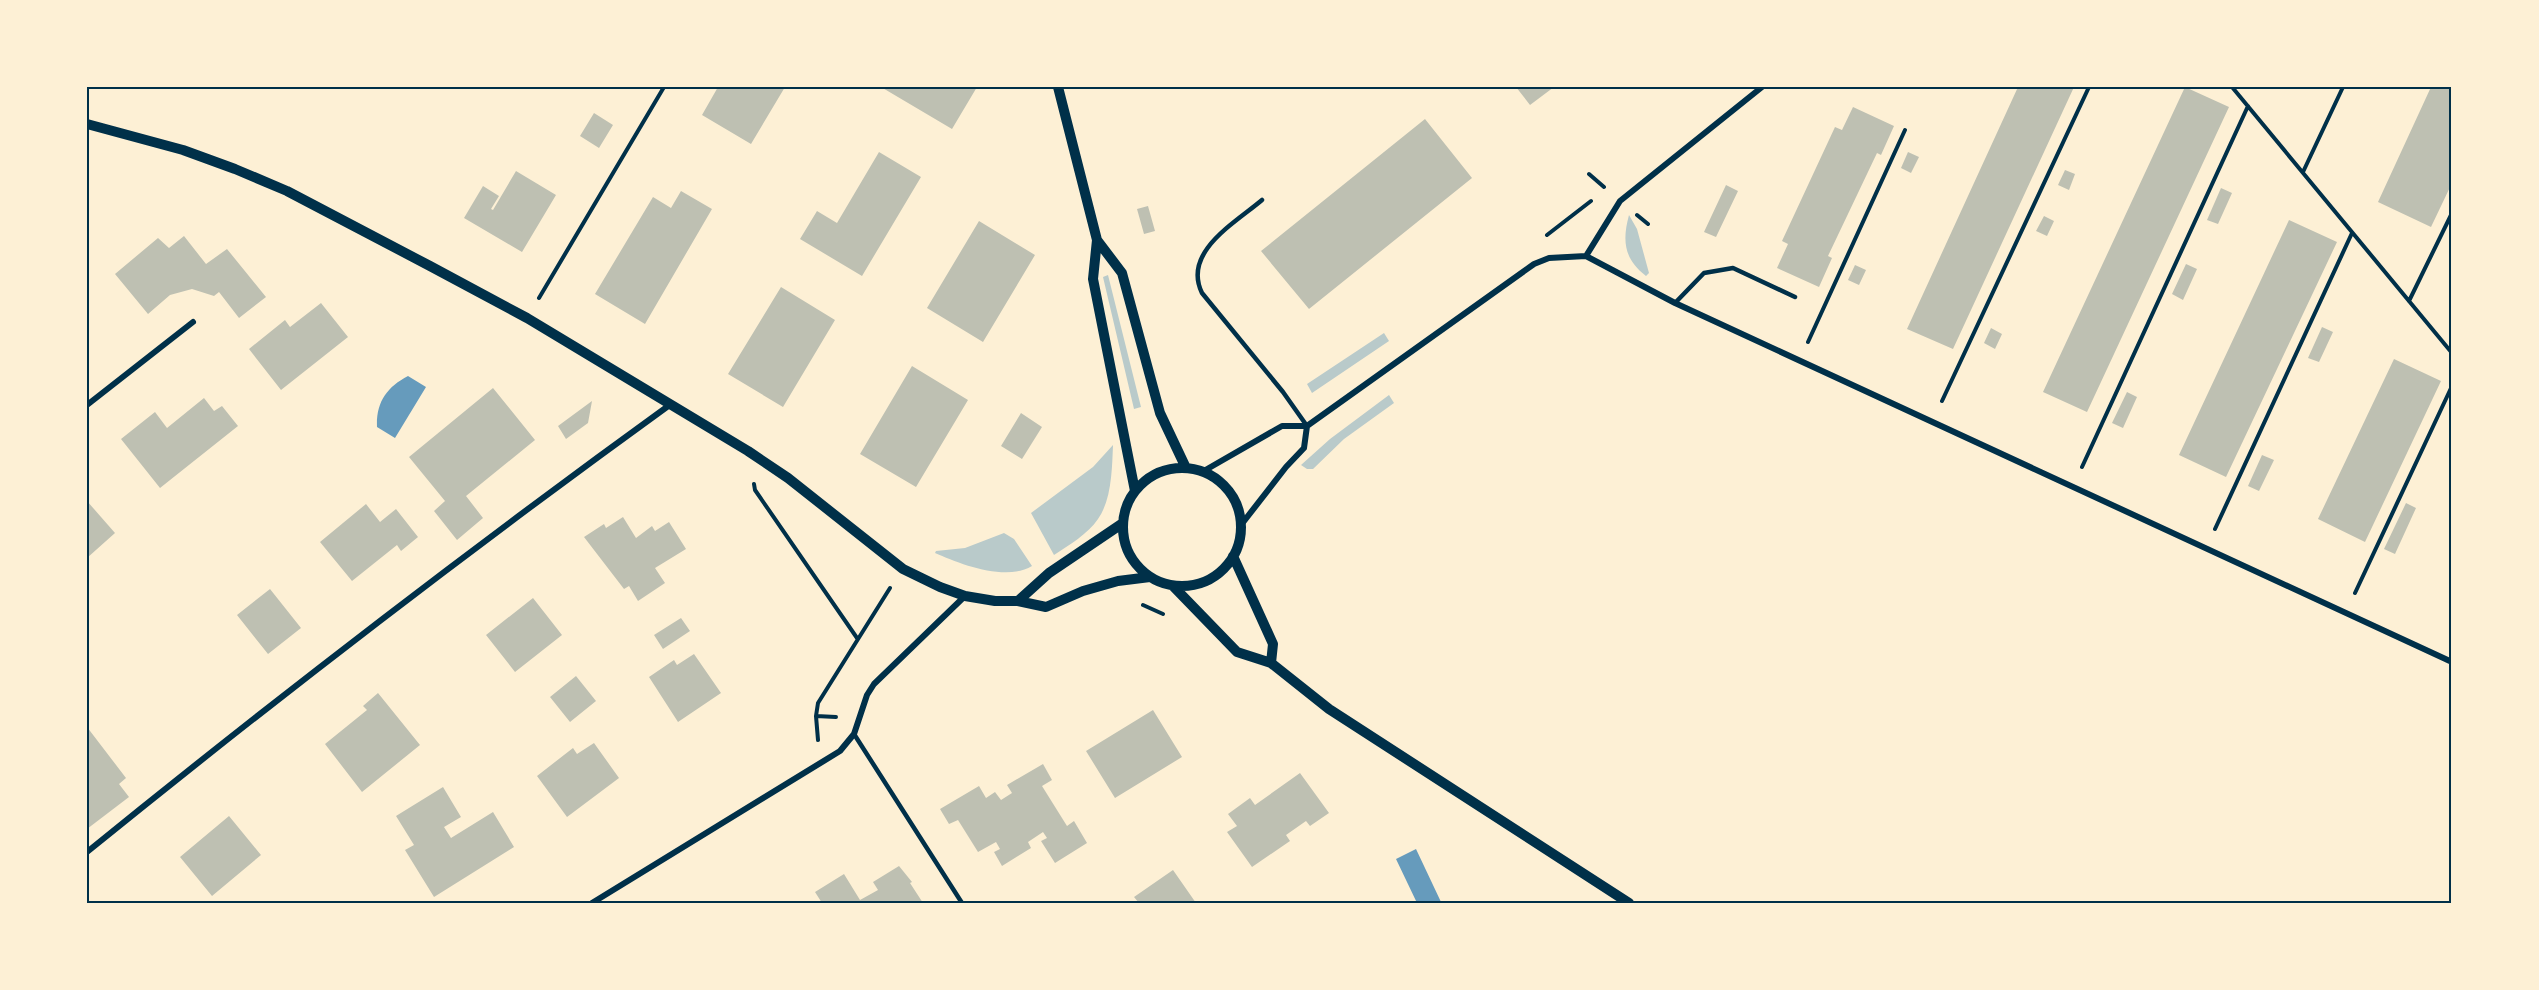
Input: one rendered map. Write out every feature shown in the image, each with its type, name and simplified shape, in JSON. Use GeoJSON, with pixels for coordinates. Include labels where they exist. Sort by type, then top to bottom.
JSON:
{"type":"FeatureCollection","features":[{"type":"Feature","properties":{"kind":"street"},"geometry":{"type":"LineString","coordinates":[[1058,87],[1096,240],[1093,279],[1135,491]]}},
{"type":"Feature","properties":{"kind":"street"},"geometry":{"type":"LineString","coordinates":[[1586,256],[1620,201],[1762,87]]}},
{"type":"Feature","properties":{"kind":"street"},"geometry":{"type":"LineString","coordinates":[[87,124],[183,150],[287,191],[527,318],[748,451],[788,478],[903,569],[940,587],[965,596],[994,601],[1018,601],[1046,607],[1083,591],[1118,581],[1150,577]]}},
{"type":"Feature","properties":{"kind":"street"},"geometry":{"type":"LineString","coordinates":[[1096,240],[1122,273],[1160,413],[1186,468]]}},
{"type":"Feature","properties":{"kind":"street"},"geometry":{"type":"LineString","coordinates":[[1202,472],[1282,426],[1306,426],[1534,264],[1549,258],[1586,256],[1675,303],[2452,662]]}},
{"type":"Feature","properties":{"kind":"street"},"geometry":{"type":"LineString","coordinates":[[87,405],[193,322]]}},
{"type":"Feature","properties":{"kind":"street"},"geometry":{"type":"LineString","coordinates":[[87,852],[267,706],[513,518],[672,404]]}},
{"type":"Feature","properties":{"kind":"street"},"geometry":{"type":"LineString","coordinates":[[1241,525],[1286,467],[1304,448],[1306,426]]}},
{"type":"Feature","properties":{"kind":"street"},"geometry":{"type":"LineString","coordinates":[[1173,586],[1196,584],[1217,574],[1233,556],[1239,542],[1241,525],[1239,511],[1225,487],[1202,472],[1186,468],[1167,470],[1149,478],[1135,491],[1126,506],[1123,536],[1132,560],[1150,577],[1173,586],[1237,652],[1271,663],[1329,709],[1629,903]]}},
{"type":"Feature","properties":{"kind":"street"},"geometry":{"type":"LineString","coordinates":[[1018,601],[1050,573],[1123,523]]}},
{"type":"Feature","properties":{"kind":"street"},"geometry":{"type":"LineString","coordinates":[[1233,556],[1273,644],[1271,663]]}},
{"type":"Feature","properties":{"kind":"street"},"geometry":{"type":"LineString","coordinates":[[592,903],[840,751],[854,734],[867,695],[874,684],[965,596]]}},
{"type":"Feature","properties":{"kind":"lane"},"geometry":{"type":"LineString","coordinates":[[1262,200],[1209,245],[1201,256],[1196,270],[1197,284],[1283,392],[1306,426]]}},
{"type":"Feature","properties":{"kind":"lane"},"geometry":{"type":"LineString","coordinates":[[1675,303],[1704,273],[1733,268],[1795,297]]}},
{"type":"Feature","properties":{"kind":"lane"},"geometry":{"type":"LineString","coordinates":[[854,734],[962,903]]}},
{"type":"Feature","properties":{"kind":"path"},"geometry":{"type":"LineString","coordinates":[[527,318],[664,87]]}},
{"type":"Feature","properties":{"kind":"path"},"geometry":{"type":"LineString","coordinates":[[1932,422],[2089,87]]}},
{"type":"Feature","properties":{"kind":"path"},"geometry":{"type":"LineString","coordinates":[[2232,87],[2452,353]]}},
{"type":"Feature","properties":{"kind":"path"},"geometry":{"type":"LineString","coordinates":[[2303,172],[2343,87]]}},
{"type":"Feature","properties":{"kind":"path"},"geometry":{"type":"LineString","coordinates":[[2072,487],[2248,106]]}},
{"type":"Feature","properties":{"kind":"path"},"geometry":{"type":"LineString","coordinates":[[1799,361],[1905,130]]}},
{"type":"Feature","properties":{"kind":"path"},"geometry":{"type":"LineString","coordinates":[[1534,264],[1546,236],[1596,197],[1620,201]]}},
{"type":"Feature","properties":{"kind":"path"},"geometry":{"type":"LineString","coordinates":[[2409,301],[2452,213]]}},
{"type":"Feature","properties":{"kind":"path"},"geometry":{"type":"LineString","coordinates":[[2206,548],[2352,233]]}},
{"type":"Feature","properties":{"kind":"path"},"geometry":{"type":"LineString","coordinates":[[2346,613],[2452,386]]}},
{"type":"Feature","properties":{"kind":"path"},"geometry":{"type":"LineString","coordinates":[[748,451],[755,490],[857,638]]}},
{"type":"Feature","properties":{"kind":"path"},"geometry":{"type":"LineString","coordinates":[[821,764],[816,716],[818,703],[857,638],[903,569]]}},
{"type":"Feature","properties":{"kind":"path"},"geometry":{"type":"LineString","coordinates":[[1137,603],[1170,619]]}},
{"type":"Feature","properties":{"kind":"shaded area"},"geometry":{"type":"Polygon","coordinates":[[[1629,215],[1637,229],[1649,273],[1646,276],[1633,263],[1627,249],[1626,233],[1629,215]]]}},
{"type":"Feature","properties":{"kind":"shaded area"},"geometry":{"type":"Polygon","coordinates":[[[1108,275],[1141,407],[1134,409],[1103,277],[1108,275]]]}},
{"type":"Feature","properties":{"kind":"shaded area"},"geometry":{"type":"Polygon","coordinates":[[[1384,333],[1389,341],[1312,393],[1307,384],[1384,333]]]}},
{"type":"Feature","properties":{"kind":"shaded area"},"geometry":{"type":"Polygon","coordinates":[[[1389,395],[1394,403],[1344,439],[1313,469],[1307,469],[1301,465],[1330,439],[1389,395]]]}},
{"type":"Feature","properties":{"kind":"shaded area"},"geometry":{"type":"Polygon","coordinates":[[[1113,445],[1110,483],[1103,511],[1089,530],[1054,555],[1031,513],[1093,467],[1113,445]]]}},
{"type":"Feature","properties":{"kind":"shaded area"},"geometry":{"type":"Polygon","coordinates":[[[1004,533],[1014,539],[1032,566],[1009,572],[996,572],[957,562],[935,553],[936,551],[965,548],[1004,533]]]}},
{"type":"Feature","properties":{"kind":"water"},"geometry":{"type":"Polygon","coordinates":[[[408,376],[426,387],[395,438],[377,427],[378,410],[389,390],[408,376]]]}},
{"type":"Feature","properties":{"kind":"water"},"geometry":{"type":"Polygon","coordinates":[[[1416,849],[1441,902],[1439,903],[1417,903],[1396,859],[1416,849]]]}},
{"type":"Feature","properties":{"kind":"building"},"geometry":{"type":"Polygon","coordinates":[[[718,87],[785,87],[751,144],[702,115],[718,87]]]}},
{"type":"Feature","properties":{"kind":"building"},"geometry":{"type":"Polygon","coordinates":[[[881,87],[977,87],[952,129],[881,87]]]}},
{"type":"Feature","properties":{"kind":"building"},"geometry":{"type":"Polygon","coordinates":[[[1516,87],[1554,87],[1530,105],[1516,87]]]}},
{"type":"Feature","properties":{"kind":"building"},"geometry":{"type":"Polygon","coordinates":[[[2018,87],[2074,87],[1953,349],[1907,329],[2018,87]]]}},
{"type":"Feature","properties":{"kind":"building"},"geometry":{"type":"Polygon","coordinates":[[[2185,87],[2229,107],[2087,412],[2043,392],[2185,87]]]}},
{"type":"Feature","properties":{"kind":"building"},"geometry":{"type":"Polygon","coordinates":[[[2431,87],[2452,87],[2452,183],[2431,227],[2378,202],[2431,87]]]}},
{"type":"Feature","properties":{"kind":"building"},"geometry":{"type":"Polygon","coordinates":[[[1853,107],[1894,126],[1881,155],[1877,153],[1828,256],[1832,258],[1819,287],[1777,268],[1788,244],[1782,241],[1835,127],[1842,130],[1853,107]]]}},
{"type":"Feature","properties":{"kind":"building"},"geometry":{"type":"Polygon","coordinates":[[[594,113],[613,125],[599,148],[580,136],[594,113]]]}},
{"type":"Feature","properties":{"kind":"building"},"geometry":{"type":"Polygon","coordinates":[[[1425,119],[1472,178],[1309,309],[1261,251],[1425,119]]]}},
{"type":"Feature","properties":{"kind":"building"},"geometry":{"type":"Polygon","coordinates":[[[879,152],[921,177],[862,276],[800,239],[817,211],[837,223],[879,152]]]}},
{"type":"Feature","properties":{"kind":"building"},"geometry":{"type":"Polygon","coordinates":[[[1908,152],[1919,157],[1911,173],[1901,168],[1908,152]]]}},
{"type":"Feature","properties":{"kind":"building"},"geometry":{"type":"Polygon","coordinates":[[[2065,170],[2075,174],[2069,190],[2058,185],[2065,170]]]}},
{"type":"Feature","properties":{"kind":"building"},"geometry":{"type":"Polygon","coordinates":[[[516,171],[556,195],[522,252],[464,218],[483,186],[499,196],[491,209],[493,210],[516,171]]]}},
{"type":"Feature","properties":{"kind":"building"},"geometry":{"type":"Polygon","coordinates":[[[1726,185],[1738,191],[1716,237],[1704,232],[1726,185]]]}},
{"type":"Feature","properties":{"kind":"building"},"geometry":{"type":"Polygon","coordinates":[[[2221,188],[2232,193],[2218,224],[2207,220],[2221,188]]]}},
{"type":"Feature","properties":{"kind":"building"},"geometry":{"type":"Polygon","coordinates":[[[681,191],[712,209],[645,324],[595,294],[653,197],[671,208],[681,191]]]}},
{"type":"Feature","properties":{"kind":"building"},"geometry":{"type":"Polygon","coordinates":[[[1148,206],[1155,231],[1144,234],[1137,209],[1148,206]]]}},
{"type":"Feature","properties":{"kind":"building"},"geometry":{"type":"Polygon","coordinates":[[[2044,216],[2054,221],[2047,236],[2036,231],[2044,216]]]}},
{"type":"Feature","properties":{"kind":"building"},"geometry":{"type":"Polygon","coordinates":[[[2289,220],[2337,242],[2226,477],[2179,455],[2289,220]]]}},
{"type":"Feature","properties":{"kind":"building"},"geometry":{"type":"Polygon","coordinates":[[[979,221],[1035,255],[983,342],[927,308],[979,221]]]}},
{"type":"Feature","properties":{"kind":"building"},"geometry":{"type":"Polygon","coordinates":[[[184,236],[206,264],[227,249],[266,297],[239,318],[219,292],[214,296],[192,289],[170,295],[148,314],[115,274],[158,238],[169,248],[184,236]]]}},
{"type":"Feature","properties":{"kind":"building"},"geometry":{"type":"Polygon","coordinates":[[[2186,264],[2197,269],[2183,300],[2172,294],[2186,264]]]}},
{"type":"Feature","properties":{"kind":"building"},"geometry":{"type":"Polygon","coordinates":[[[1855,265],[1866,270],[1859,285],[1848,280],[1855,265]]]}},
{"type":"Feature","properties":{"kind":"building"},"geometry":{"type":"Polygon","coordinates":[[[781,287],[835,320],[783,407],[728,374],[781,287]]]}},
{"type":"Feature","properties":{"kind":"building"},"geometry":{"type":"Polygon","coordinates":[[[321,303],[348,337],[281,390],[249,349],[285,320],[290,327],[321,303]]]}},
{"type":"Feature","properties":{"kind":"building"},"geometry":{"type":"Polygon","coordinates":[[[2322,327],[2333,332],[2319,362],[2308,358],[2322,327]]]}},
{"type":"Feature","properties":{"kind":"building"},"geometry":{"type":"Polygon","coordinates":[[[1991,328],[2002,334],[1995,349],[1984,343],[1991,328]]]}},
{"type":"Feature","properties":{"kind":"building"},"geometry":{"type":"Polygon","coordinates":[[[2394,359],[2441,381],[2365,542],[2318,519],[2394,359]]]}},
{"type":"Feature","properties":{"kind":"building"},"geometry":{"type":"Polygon","coordinates":[[[912,366],[968,400],[916,487],[860,454],[912,366]]]}},
{"type":"Feature","properties":{"kind":"building"},"geometry":{"type":"Polygon","coordinates":[[[493,388],[535,440],[466,496],[483,518],[457,540],[434,511],[445,501],[409,457],[493,388]]]}},
{"type":"Feature","properties":{"kind":"building"},"geometry":{"type":"Polygon","coordinates":[[[2127,392],[2137,397],[2123,428],[2112,423],[2127,392]]]}},
{"type":"Feature","properties":{"kind":"building"},"geometry":{"type":"Polygon","coordinates":[[[204,398],[214,411],[222,406],[238,426],[160,488],[121,439],[155,412],[167,428],[204,398]]]}},
{"type":"Feature","properties":{"kind":"building"},"geometry":{"type":"Polygon","coordinates":[[[592,401],[588,423],[566,439],[558,426],[592,401]]]}},
{"type":"Feature","properties":{"kind":"building"},"geometry":{"type":"Polygon","coordinates":[[[1021,413],[1042,427],[1022,459],[1001,446],[1021,413]]]}},
{"type":"Feature","properties":{"kind":"building"},"geometry":{"type":"Polygon","coordinates":[[[2262,455],[2274,460],[2259,491],[2248,486],[2262,455]]]}},
{"type":"Feature","properties":{"kind":"building"},"geometry":{"type":"Polygon","coordinates":[[[87,501],[115,533],[87,558],[87,501]]]}},
{"type":"Feature","properties":{"kind":"building"},"geometry":{"type":"Polygon","coordinates":[[[2406,503],[2416,508],[2395,554],[2384,549],[2406,503]]]}},
{"type":"Feature","properties":{"kind":"building"},"geometry":{"type":"Polygon","coordinates":[[[366,504],[380,522],[396,509],[418,537],[401,551],[397,545],[352,581],[320,542],[366,504]]]}},
{"type":"Feature","properties":{"kind":"building"},"geometry":{"type":"Polygon","coordinates":[[[623,517],[636,538],[652,526],[655,531],[669,522],[686,549],[655,568],[665,583],[638,601],[629,586],[624,589],[584,537],[604,524],[606,528],[623,517]]]}},
{"type":"Feature","properties":{"kind":"building"},"geometry":{"type":"Polygon","coordinates":[[[270,589],[301,628],[268,654],[237,615],[270,589]]]}},
{"type":"Feature","properties":{"kind":"building"},"geometry":{"type":"Polygon","coordinates":[[[533,598],[562,635],[515,672],[486,635],[533,598]]]}},
{"type":"Feature","properties":{"kind":"building"},"geometry":{"type":"Polygon","coordinates":[[[681,618],[690,631],[663,649],[654,635],[681,618]]]}},
{"type":"Feature","properties":{"kind":"building"},"geometry":{"type":"Polygon","coordinates":[[[694,654],[721,693],[678,722],[649,677],[674,660],[677,665],[694,654]]]}},
{"type":"Feature","properties":{"kind":"building"},"geometry":{"type":"Polygon","coordinates":[[[576,676],[596,701],[570,722],[550,697],[576,676]]]}},
{"type":"Feature","properties":{"kind":"building"},"geometry":{"type":"Polygon","coordinates":[[[378,693],[420,745],[362,792],[325,744],[367,710],[363,706],[378,693]]]}},
{"type":"Feature","properties":{"kind":"building"},"geometry":{"type":"Polygon","coordinates":[[[1153,710],[1182,757],[1115,798],[1086,751],[1153,710]]]}},
{"type":"Feature","properties":{"kind":"building"},"geometry":{"type":"Polygon","coordinates":[[[87,727],[126,778],[119,784],[129,797],[87,829],[87,727]]]}},
{"type":"Feature","properties":{"kind":"building"},"geometry":{"type":"Polygon","coordinates":[[[594,743],[619,778],[567,817],[537,776],[573,748],[577,754],[594,743]]]}},
{"type":"Feature","properties":{"kind":"building"},"geometry":{"type":"Polygon","coordinates":[[[1043,764],[1052,780],[1042,786],[1067,826],[1074,821],[1087,843],[1055,863],[1041,841],[1047,838],[1043,832],[1028,842],[1031,848],[1002,866],[994,852],[1000,849],[996,842],[978,852],[958,820],[949,824],[940,809],[979,786],[986,798],[995,792],[1001,800],[1012,793],[1007,785],[1043,764]]]}},
{"type":"Feature","properties":{"kind":"building"},"geometry":{"type":"Polygon","coordinates":[[[1300,773],[1329,813],[1310,826],[1306,821],[1286,835],[1290,841],[1252,867],[1227,832],[1237,826],[1228,814],[1250,798],[1255,805],[1300,773]]]}},
{"type":"Feature","properties":{"kind":"building"},"geometry":{"type":"Polygon","coordinates":[[[443,787],[461,817],[444,827],[451,838],[493,812],[514,847],[434,897],[405,850],[414,845],[396,816],[443,787]]]}},
{"type":"Feature","properties":{"kind":"building"},"geometry":{"type":"Polygon","coordinates":[[[229,816],[261,855],[212,896],[180,857],[229,816]]]}},
{"type":"Feature","properties":{"kind":"building"},"geometry":{"type":"Polygon","coordinates":[[[899,866],[912,882],[910,883],[923,903],[822,903],[815,892],[844,874],[860,900],[878,890],[873,882],[899,866]]]}},
{"type":"Feature","properties":{"kind":"building"},"geometry":{"type":"Polygon","coordinates":[[[1173,870],[1196,903],[1139,903],[1134,897],[1173,870]]]}}]}
